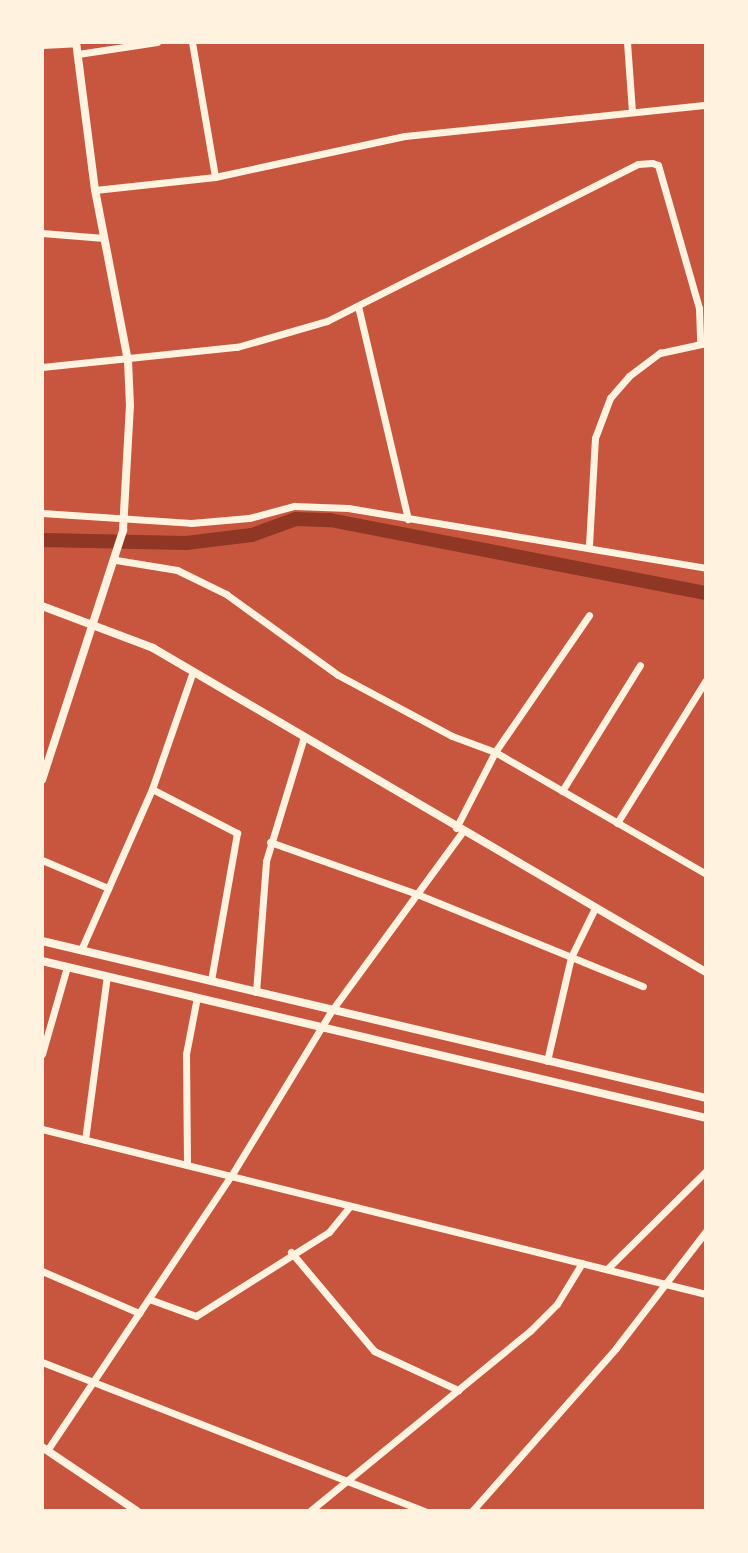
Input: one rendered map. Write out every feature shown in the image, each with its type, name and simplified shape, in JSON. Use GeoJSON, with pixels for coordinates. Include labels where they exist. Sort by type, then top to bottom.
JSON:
{"type":"FeatureCollection","features":[{"type":"Feature","properties":{"kind":"street"},"geometry":{"type":"LineString","coordinates":[[78,54],[157,42]]}},
{"type":"Feature","properties":{"kind":"street"},"geometry":{"type":"LineString","coordinates":[[192,42],[215,177]]}},
{"type":"Feature","properties":{"kind":"street"},"geometry":{"type":"LineString","coordinates":[[627,42],[632,112]]}},
{"type":"Feature","properties":{"kind":"street"},"geometry":{"type":"LineString","coordinates":[[42,45],[76,43],[95,190],[128,361],[123,530],[116,560],[46,757],[42,780]]}},
{"type":"Feature","properties":{"kind":"street"},"geometry":{"type":"LineString","coordinates":[[95,190],[215,177],[294,162],[350,144],[706,105]]}},
{"type":"Feature","properties":{"kind":"street"},"geometry":{"type":"LineString","coordinates":[[42,367],[128,361],[237,347],[358,306],[638,164],[652,163],[658,165],[699,308],[703,344],[660,353],[629,376],[610,398],[595,438],[589,545]]}},
{"type":"Feature","properties":{"kind":"street"},"geometry":{"type":"LineString","coordinates":[[42,233],[104,238]]}},
{"type":"Feature","properties":{"kind":"street"},"geometry":{"type":"LineString","coordinates":[[358,306],[408,519]]}},
{"type":"Feature","properties":{"kind":"street"},"geometry":{"type":"LineString","coordinates":[[42,513],[124,516],[191,523],[249,518],[294,506],[348,508],[502,537],[589,545],[706,568]]}},
{"type":"Feature","properties":{"kind":"street"},"geometry":{"type":"LineString","coordinates":[[116,560],[177,570],[214,588],[338,675],[452,736],[495,752],[706,874]]}},
{"type":"Feature","properties":{"kind":"street"},"geometry":{"type":"LineString","coordinates":[[42,606],[94,623],[193,671],[459,830],[706,972]]}},
{"type":"Feature","properties":{"kind":"street"},"geometry":{"type":"LineString","coordinates":[[137,1511],[45,1448],[95,1380],[231,1176],[332,1010],[417,894],[459,830],[495,752],[589,615]]}},
{"type":"Feature","properties":{"kind":"street"},"geometry":{"type":"LineString","coordinates":[[562,791],[640,665]]}},
{"type":"Feature","properties":{"kind":"street"},"geometry":{"type":"LineString","coordinates":[[81,950],[152,789],[193,671]]}},
{"type":"Feature","properties":{"kind":"street"},"geometry":{"type":"LineString","coordinates":[[617,823],[706,680]]}},
{"type":"Feature","properties":{"kind":"street"},"geometry":{"type":"LineString","coordinates":[[256,992],[270,842],[304,737]]}},
{"type":"Feature","properties":{"kind":"street"},"geometry":{"type":"LineString","coordinates":[[152,789],[236,830],[211,981]]}},
{"type":"Feature","properties":{"kind":"street"},"geometry":{"type":"LineString","coordinates":[[270,842],[417,894],[643,986]]}},
{"type":"Feature","properties":{"kind":"street"},"geometry":{"type":"LineString","coordinates":[[42,860],[108,888]]}},
{"type":"Feature","properties":{"kind":"street"},"geometry":{"type":"LineString","coordinates":[[547,1061],[571,957],[595,908]]}},
{"type":"Feature","properties":{"kind":"street"},"geometry":{"type":"LineString","coordinates":[[42,941],[706,1098]]}},
{"type":"Feature","properties":{"kind":"street"},"geometry":{"type":"LineString","coordinates":[[42,961],[706,1118]]}},
{"type":"Feature","properties":{"kind":"street"},"geometry":{"type":"LineString","coordinates":[[42,1054],[67,967]]}},
{"type":"Feature","properties":{"kind":"street"},"geometry":{"type":"LineString","coordinates":[[85,1140],[107,976]]}},
{"type":"Feature","properties":{"kind":"street"},"geometry":{"type":"LineString","coordinates":[[187,1165],[186,1054],[197,997]]}},
{"type":"Feature","properties":{"kind":"street"},"geometry":{"type":"LineString","coordinates":[[42,1129],[706,1294]]}},
{"type":"Feature","properties":{"kind":"street"},"geometry":{"type":"LineString","coordinates":[[607,1269],[706,1171]]}},
{"type":"Feature","properties":{"kind":"street"},"geometry":{"type":"LineString","coordinates":[[149,1299],[196,1316],[291,1252],[329,1232],[350,1206]]}},
{"type":"Feature","properties":{"kind":"street"},"geometry":{"type":"LineString","coordinates":[[472,1511],[616,1348],[706,1231]]}},
{"type":"Feature","properties":{"kind":"street"},"geometry":{"type":"LineString","coordinates":[[291,1252],[374,1351],[458,1390]]}},
{"type":"Feature","properties":{"kind":"street"},"geometry":{"type":"LineString","coordinates":[[310,1511],[557,1304],[582,1263]]}},
{"type":"Feature","properties":{"kind":"street"},"geometry":{"type":"LineString","coordinates":[[42,1271],[139,1313]]}},
{"type":"Feature","properties":{"kind":"street"},"geometry":{"type":"LineString","coordinates":[[42,1362],[95,1380],[425,1511]]}},
{"type":"Feature","properties":{"kind":"waterway"},"geometry":{"type":"LineString","coordinates":[[42,540],[186,543],[252,535],[296,519],[330,520],[706,593]]}}]}
